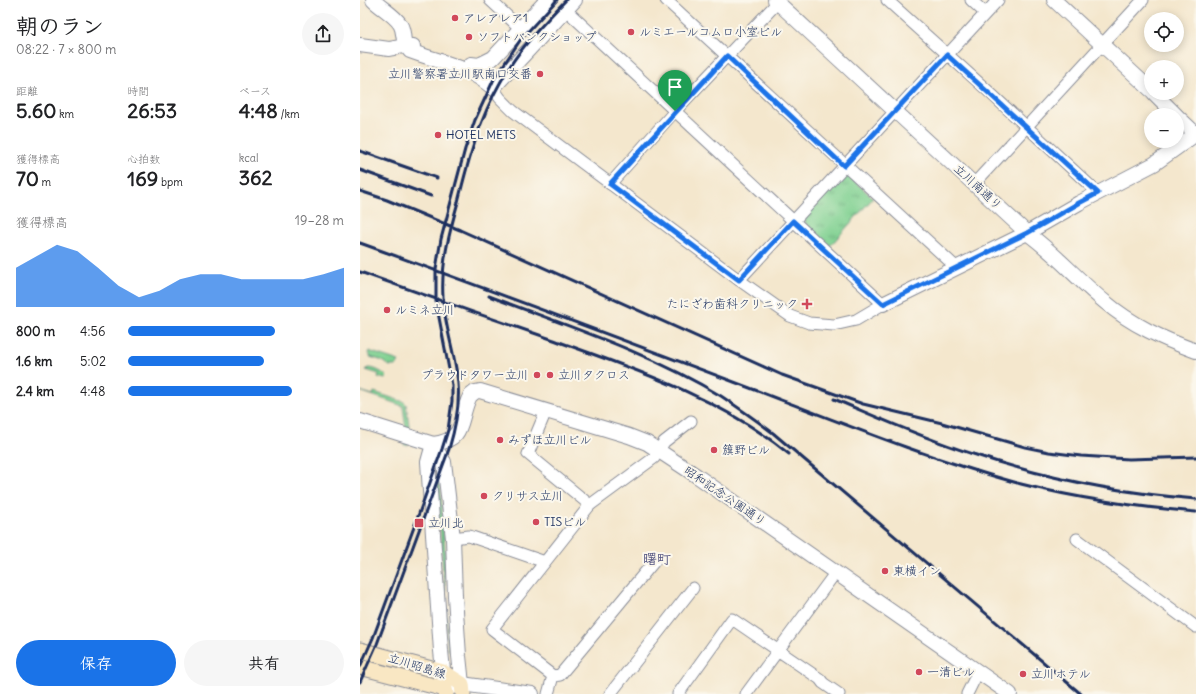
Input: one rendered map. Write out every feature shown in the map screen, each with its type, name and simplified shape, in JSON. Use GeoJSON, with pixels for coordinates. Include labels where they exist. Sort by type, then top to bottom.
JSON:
{"type":"FeatureCollection","features":[{"type":"Feature","properties":{"kind":"main road","name":"立川昭島線"},"geometry":{"type":"LineString","coordinates":[[360,650],[443,672],[462,689]]}},
{"type":"Feature","properties":{"kind":"main road","name":"立川昭島線"},"geometry":{"type":"LineString","coordinates":[[360,667],[445,692]]}},
{"type":"Feature","properties":{"kind":"street"},"geometry":{"type":"LineString","coordinates":[[373,0],[399,23],[403,33],[404,46],[410,51],[470,72],[493,88]]}},
{"type":"Feature","properties":{"kind":"street"},"geometry":{"type":"LineString","coordinates":[[490,0],[520,28]]}},
{"type":"Feature","properties":{"kind":"street"},"geometry":{"type":"LineString","coordinates":[[360,45],[389,49],[404,46],[425,48],[471,64],[479,65],[493,58],[547,0]]}},
{"type":"Feature","properties":{"kind":"street"},"geometry":{"type":"LineString","coordinates":[[666,0],[844,166],[957,268]]}},
{"type":"Feature","properties":{"kind":"street"},"geometry":{"type":"LineString","coordinates":[[887,0],[1098,193]]}},
{"type":"Feature","properties":{"kind":"street"},"geometry":{"type":"LineString","coordinates":[[971,0],[985,13]]}},
{"type":"Feature","properties":{"kind":"street"},"geometry":{"type":"LineString","coordinates":[[739,280],[998,0]]}},
{"type":"Feature","properties":{"kind":"street"},"geometry":{"type":"LineString","coordinates":[[1054,0],[1144,84]]}},
{"type":"Feature","properties":{"kind":"street"},"geometry":{"type":"LineString","coordinates":[[974,184],[1143,0]]}},
{"type":"Feature","properties":{"kind":"street"},"geometry":{"type":"LineString","coordinates":[[610,184],[675,111],[778,1]]}},
{"type":"Feature","properties":{"kind":"street","name":"立川南通り"},"geometry":{"type":"LineString","coordinates":[[778,1],[1027,233],[1041,243],[1105,302],[1124,317],[1155,335],[1196,351]]}},
{"type":"Feature","properties":{"kind":"street"},"geometry":{"type":"LineString","coordinates":[[493,88],[571,5],[675,111],[883,304]]}},
{"type":"Feature","properties":{"kind":"street"},"geometry":{"type":"LineString","coordinates":[[471,64],[484,74],[500,98],[513,111],[739,280],[790,316],[809,323],[834,325],[856,320],[883,304],[1027,233],[1079,203],[1154,164],[1196,134],[1184,122]]}},
{"type":"Feature","properties":{"kind":"street"},"geometry":{"type":"LineString","coordinates":[[1161,100],[1170,108]]}},
{"type":"Feature","properties":{"kind":"street","name":"昭和記念公園通り"},"geometry":{"type":"LineString","coordinates":[[433,444],[450,440],[457,434],[468,399],[475,392],[480,391],[629,436],[647,443],[836,572],[1010,694]]}},
{"type":"Feature","properties":{"kind":"street"},"geometry":{"type":"LineString","coordinates":[[546,411],[528,454],[590,505]]}},
{"type":"Feature","properties":{"kind":"street"},"geometry":{"type":"LineString","coordinates":[[360,421],[433,444],[444,462],[453,538],[455,596],[462,689]]}},
{"type":"Feature","properties":{"kind":"street"},"geometry":{"type":"LineString","coordinates":[[657,558],[560,675],[553,676],[492,629],[590,505],[654,458],[664,442],[691,421]]}},
{"type":"Feature","properties":{"kind":"street"},"geometry":{"type":"LineString","coordinates":[[433,444],[428,462],[445,692],[462,689],[532,694]]}},
{"type":"Feature","properties":{"kind":"street"},"geometry":{"type":"LineString","coordinates":[[453,538],[469,536],[545,562]]}},
{"type":"Feature","properties":{"kind":"street"},"geometry":{"type":"LineString","coordinates":[[1077,539],[1196,627]]}},
{"type":"Feature","properties":{"kind":"street"},"geometry":{"type":"LineString","coordinates":[[746,694],[836,572]]}},
{"type":"Feature","properties":{"kind":"street"},"geometry":{"type":"LineString","coordinates":[[610,694],[693,588]]}},
{"type":"Feature","properties":{"kind":"street"},"geometry":{"type":"LineString","coordinates":[[678,694],[732,619],[820,679],[823,683],[839,694]]}},
{"type":"Feature","properties":{"kind":"street"},"geometry":{"type":"LineString","coordinates":[[967,694],[978,672]]}},
{"type":"Feature","properties":{"kind":"street"},"geometry":{"type":"LineString","coordinates":[[548,694],[553,676]]}},
{"type":"Feature","properties":{"kind":"green space"},"geometry":{"type":"Polygon","coordinates":[[[843,174],[847,174],[873,198],[830,246],[805,223],[806,215],[843,174]]]}},
{"type":"Feature","properties":{"kind":"green space"},"geometry":{"type":"Polygon","coordinates":[[[369,351],[399,361],[396,366],[390,366],[380,360],[370,357],[368,353],[369,351]]]}},
{"type":"Feature","properties":{"kind":"green space"},"geometry":{"type":"Polygon","coordinates":[[[368,368],[379,371],[387,377],[385,379],[378,377],[379,374],[366,370],[368,368]]]}},
{"type":"Feature","properties":{"kind":"green space"},"geometry":{"type":"Polygon","coordinates":[[[360,391],[373,395],[374,392],[406,404],[409,431],[408,445],[404,445],[407,437],[403,406],[360,391]]]}},
{"type":"Feature","properties":{"kind":"green space"},"geometry":{"type":"Polygon","coordinates":[[[436,466],[439,466],[445,549],[445,598],[449,650],[448,650],[436,466]]]}},
{"type":"Feature","properties":{"kind":"green space"},"geometry":{"type":"Polygon","coordinates":[[[360,657],[419,673],[418,675],[360,659],[360,657]]]}},
{"type":"Feature","properties":{"kind":"railway"},"geometry":{"type":"LineString","coordinates":[[360,667],[373,638],[448,430],[452,401],[452,385],[436,302],[436,269],[441,239],[465,149],[475,120],[494,79],[521,39],[557,0]]}},
{"type":"Feature","properties":{"kind":"railway"},"geometry":{"type":"LineString","coordinates":[[360,682],[377,644],[449,449],[455,425],[458,409],[458,384],[444,308],[443,273],[449,237],[470,156],[486,111],[507,71],[530,39],[566,0]]}},
{"type":"Feature","properties":{"kind":"railway"},"geometry":{"type":"LineString","coordinates":[[360,151],[437,178]]}},
{"type":"Feature","properties":{"kind":"railway"},"geometry":{"type":"LineString","coordinates":[[360,170],[431,196]]}},
{"type":"Feature","properties":{"kind":"railway"},"geometry":{"type":"LineString","coordinates":[[360,191],[387,200],[460,230],[782,375],[863,404],[942,423],[1025,447],[1049,452],[1129,459],[1196,457]]}},
{"type":"Feature","properties":{"kind":"railway"},"geometry":{"type":"LineString","coordinates":[[360,243],[599,331],[880,438],[986,474],[1021,484],[1086,498],[1152,508],[1196,512]]}},
{"type":"Feature","properties":{"kind":"railway"},"geometry":{"type":"LineString","coordinates":[[360,272],[582,350],[675,386],[734,416],[789,454]]}},
{"type":"Feature","properties":{"kind":"railway"},"geometry":{"type":"LineString","coordinates":[[489,296],[637,353],[694,380],[721,396],[773,433],[1081,694]]}},
{"type":"Feature","properties":{"kind":"railway"},"geometry":{"type":"LineString","coordinates":[[834,399],[935,441],[1025,470],[1082,483],[1138,493],[1196,499]]}},
{"type":"Feature","properties":{"kind":"place","name":"アレアレア1"},"geometry":{"type":"Point","coordinates":[455,18]}},
{"type":"Feature","properties":{"kind":"place","name":"ルミエールコムロ小室ビル"},"geometry":{"type":"Point","coordinates":[631,32]}},
{"type":"Feature","properties":{"kind":"place","name":"ソフトバンクショップ"},"geometry":{"type":"Point","coordinates":[469,37]}},
{"type":"Feature","properties":{"kind":"place","name":"立川警察署立川駅南口交番"},"geometry":{"type":"Point","coordinates":[540,74]}},
{"type":"Feature","properties":{"kind":"place","name":"HOTEL METS"},"geometry":{"type":"Point","coordinates":[438,135]}},
{"type":"Feature","properties":{"kind":"place","name":"たにざわ歯科クリニック"},"geometry":{"type":"Point","coordinates":[807,304]}},
{"type":"Feature","properties":{"kind":"place","name":"ルミネ立川"},"geometry":{"type":"Point","coordinates":[387,310]}},
{"type":"Feature","properties":{"kind":"place","name":"プラウドタワー立川"},"geometry":{"type":"Point","coordinates":[537,375]}},
{"type":"Feature","properties":{"kind":"place","name":"立川タクロス"},"geometry":{"type":"Point","coordinates":[550,375]}},
{"type":"Feature","properties":{"kind":"place","name":"みずほ立川ビル"},"geometry":{"type":"Point","coordinates":[500,440]}},
{"type":"Feature","properties":{"kind":"place","name":"籏野ビル"},"geometry":{"type":"Point","coordinates":[714,450]}},
{"type":"Feature","properties":{"kind":"place","name":"クリサス立川"},"geometry":{"type":"Point","coordinates":[484,496]}},
{"type":"Feature","properties":{"kind":"place","name":"TISビル"},"geometry":{"type":"Point","coordinates":[536,522]}},
{"type":"Feature","properties":{"kind":"place","name":"立川北"},"geometry":{"type":"Point","coordinates":[419,523]}},
{"type":"Feature","properties":{"kind":"place","name":"東横イン"},"geometry":{"type":"Point","coordinates":[885,571]}},
{"type":"Feature","properties":{"kind":"place","name":"一清ビル"},"geometry":{"type":"Point","coordinates":[919,672]}},
{"type":"Feature","properties":{"kind":"place","name":"立川ホテル"},"geometry":{"type":"Point","coordinates":[1023,674]}},
{"type":"Feature","properties":{"kind":"district","name":"曙町"},"geometry":{"type":"Point","coordinates":[657,559]}},
{"type":"Feature","properties":{"kind":"route"},"geometry":{"type":"LineString","coordinates":[[947,55],[1098,193],[1027,233],[883,304],[793,221],[739,280],[610,184],[675,111],[727,56],[844,166],[947,55]]}}]}
